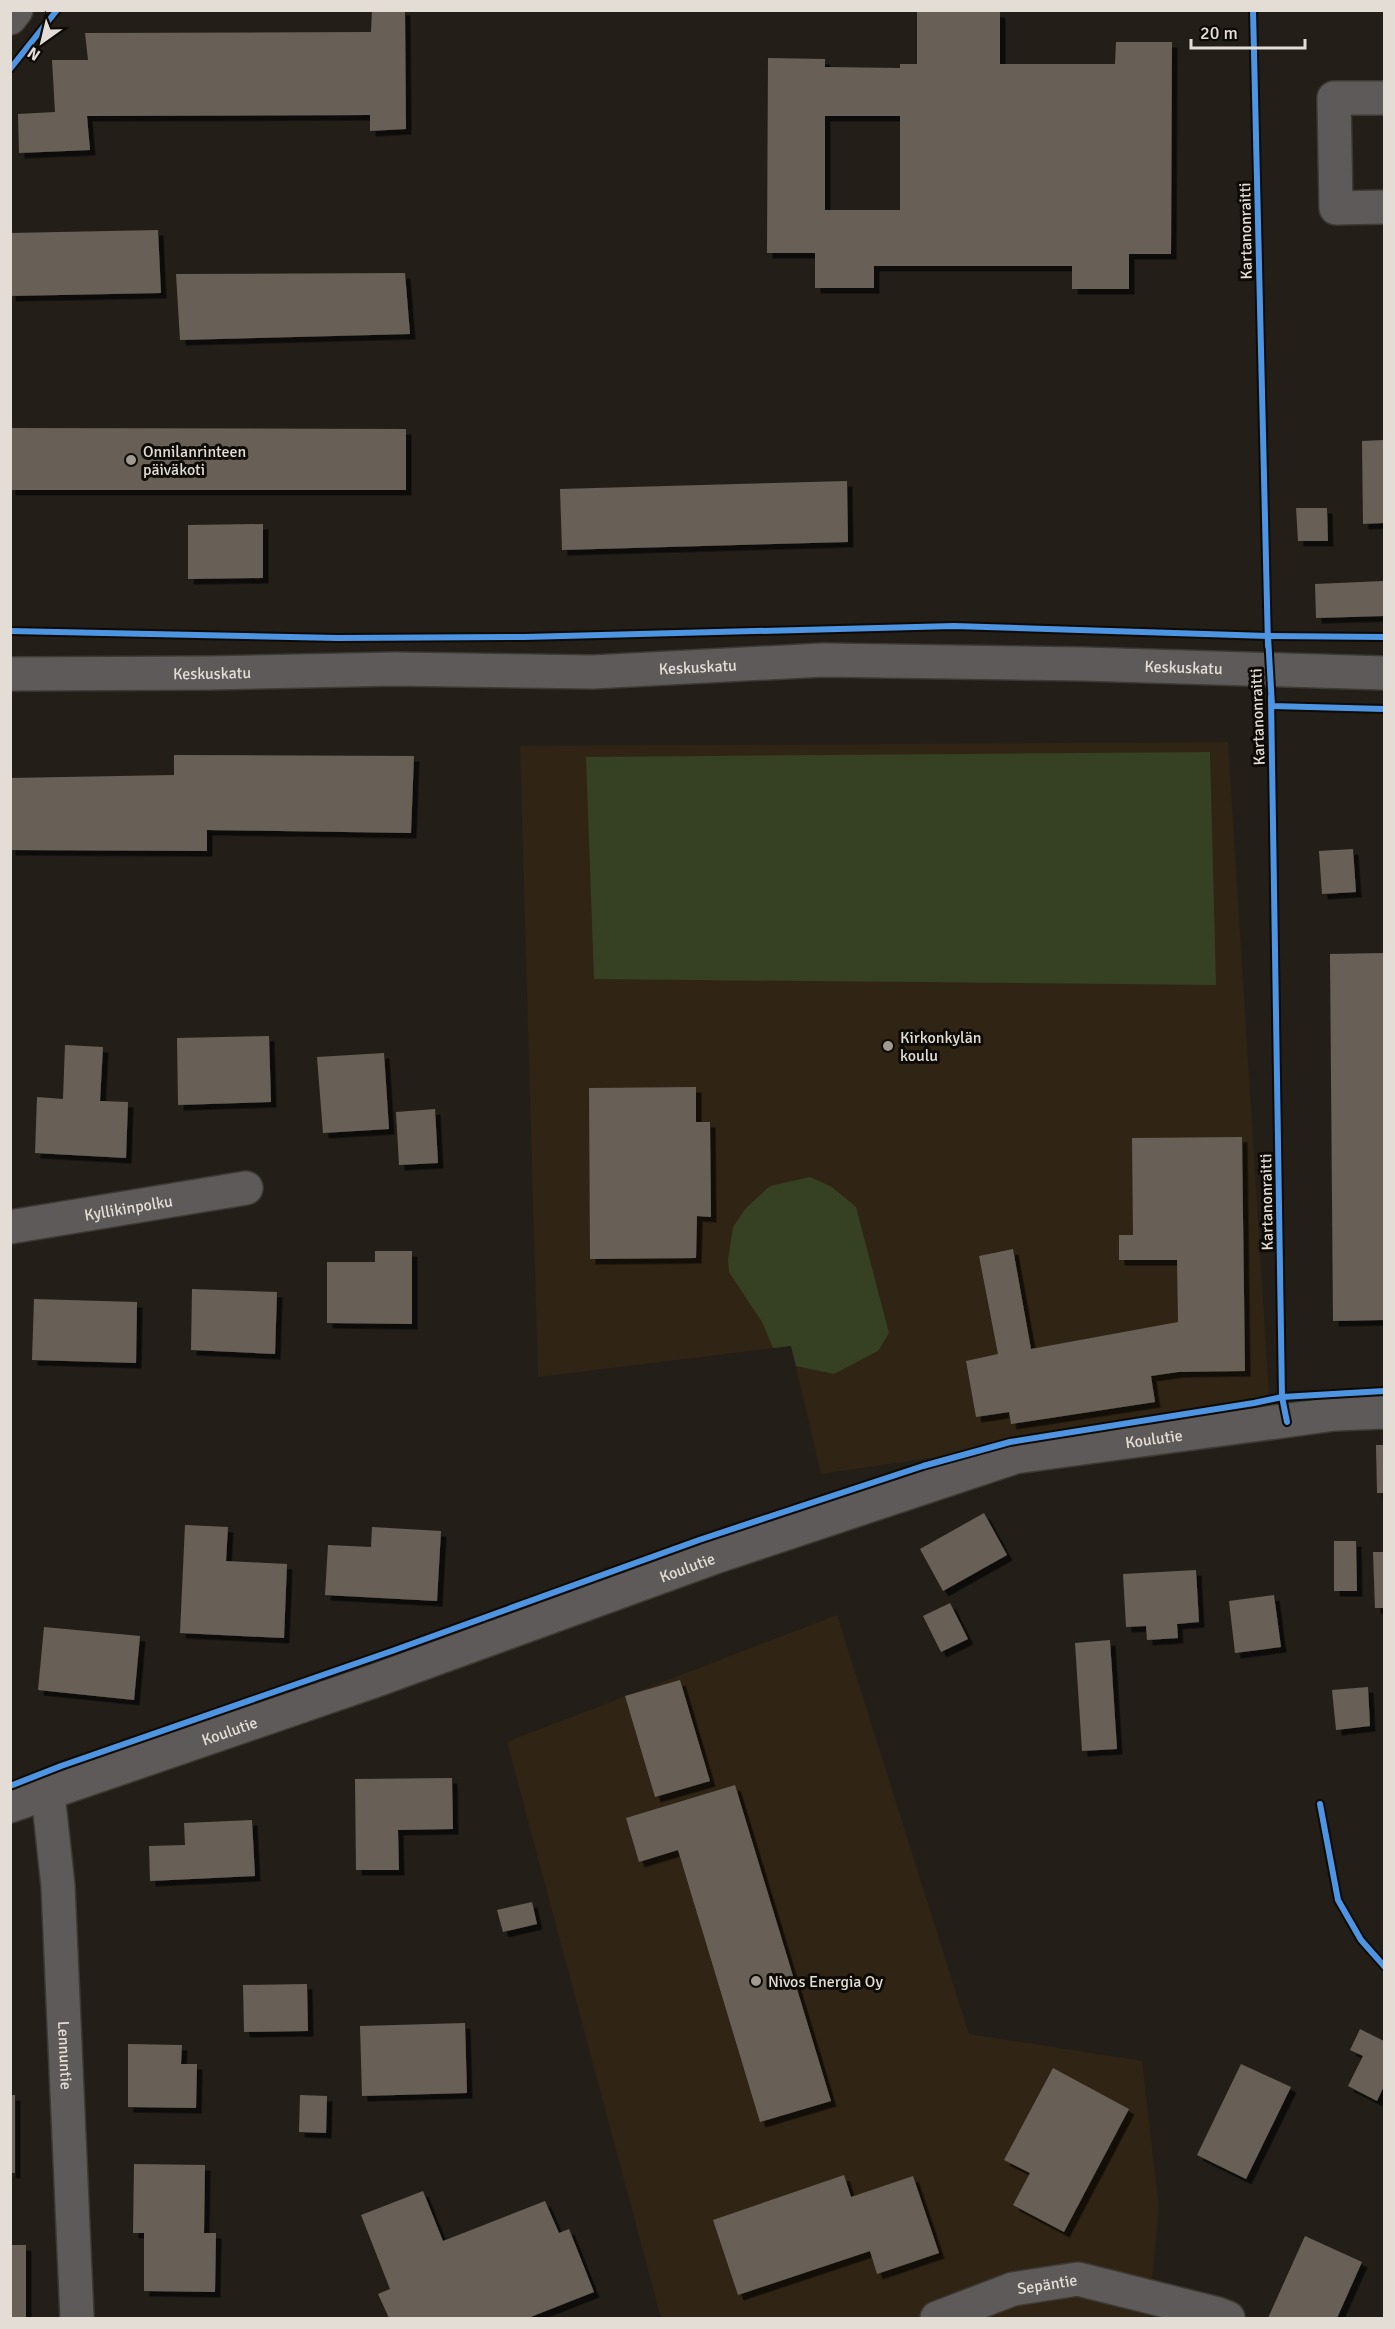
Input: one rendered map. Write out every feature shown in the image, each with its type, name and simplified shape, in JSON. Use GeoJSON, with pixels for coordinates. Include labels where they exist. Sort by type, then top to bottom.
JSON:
{"type":"FeatureCollection","features":[{"type":"Feature","properties":{"kind":"street"},"geometry":{"type":"LineString","coordinates":[[10,18],[16,10]]}},
{"type":"Feature","properties":{"kind":"street"},"geometry":{"type":"LineString","coordinates":[[1384,98],[1334,98],[1336,208],[1384,207]]}},
{"type":"Feature","properties":{"kind":"street","name":"Keskuskatu"},"geometry":{"type":"LineString","coordinates":[[10,674],[395,669],[593,672],[823,660],[1083,664],[1384,673]]}},
{"type":"Feature","properties":{"kind":"street","name":"Kyllikinpolku"},"geometry":{"type":"LineString","coordinates":[[10,1227],[246,1188]]}},
{"type":"Feature","properties":{"kind":"street","name":"Koulutie"},"geometry":{"type":"LineString","coordinates":[[10,1806],[374,1681],[715,1557],[1015,1457],[1335,1414],[1384,1412]]}},
{"type":"Feature","properties":{"kind":"street","name":"Lennuntie"},"geometry":{"type":"LineString","coordinates":[[48,1794],[58,1886],[77,2319]]}},
{"type":"Feature","properties":{"kind":"street","name":"Sepäntie"},"geometry":{"type":"LineString","coordinates":[[937,2319],[1013,2289],[1078,2279],[1218,2314],[1228,2319]]}},
{"type":"Feature","properties":{"kind":"shaded area","name":"Kirkonkylän koulu"},"geometry":{"type":"Polygon","coordinates":[[[1228,742],[1269,1396],[984,1450],[821,1474],[791,1346],[538,1377],[520,746],[1228,742]]]}},
{"type":"Feature","properties":{"kind":"shaded area"},"geometry":{"type":"Polygon","coordinates":[[[837,1615],[969,2034],[1142,2061],[1159,2208],[1148,2318],[661,2318],[507,1742],[837,1615]]]}},
{"type":"Feature","properties":{"kind":"green space"},"geometry":{"type":"Polygon","coordinates":[[[1210,752],[1216,985],[594,979],[586,757],[1210,752]]]}},
{"type":"Feature","properties":{"kind":"green space"},"geometry":{"type":"Polygon","coordinates":[[[810,1177],[832,1187],[856,1207],[889,1333],[878,1351],[834,1374],[796,1366],[791,1346],[773,1348],[762,1322],[729,1272],[728,1260],[733,1227],[746,1208],[770,1186],[810,1177]]]}},
{"type":"Feature","properties":{"kind":"building"},"geometry":{"type":"Polygon","coordinates":[[[372,10],[405,10],[406,129],[370,131],[370,115],[87,116],[90,150],[19,153],[18,114],[55,112],[52,60],[88,60],[85,33],[371,32],[372,10]]]}},
{"type":"Feature","properties":{"kind":"building"},"geometry":{"type":"Polygon","coordinates":[[[917,11],[1000,12],[1000,64],[1115,64],[1116,42],[1172,42],[1171,254],[1129,254],[1129,289],[1072,289],[1072,266],[874,266],[874,288],[815,288],[815,253],[767,253],[768,58],[825,59],[825,67],[900,68],[900,64],[917,64],[917,11]],[[825,116],[825,210],[900,210],[900,116],[825,116]]]}},
{"type":"Feature","properties":{"kind":"building"},"geometry":{"type":"Polygon","coordinates":[[[158,230],[161,293],[10,296],[10,233],[158,230]]]}},
{"type":"Feature","properties":{"kind":"building"},"geometry":{"type":"Polygon","coordinates":[[[405,273],[410,334],[180,340],[176,274],[405,273]]]}},
{"type":"Feature","properties":{"kind":"building"},"geometry":{"type":"Polygon","coordinates":[[[10,428],[406,429],[406,490],[10,490],[10,428]]]}},
{"type":"Feature","properties":{"kind":"building"},"geometry":{"type":"Polygon","coordinates":[[[1384,440],[1384,523],[1363,524],[1362,441],[1384,440]]]}},
{"type":"Feature","properties":{"kind":"building"},"geometry":{"type":"Polygon","coordinates":[[[847,481],[848,542],[562,550],[560,489],[847,481]]]}},
{"type":"Feature","properties":{"kind":"building"},"geometry":{"type":"Polygon","coordinates":[[[1296,508],[1327,508],[1328,541],[1298,541],[1296,508]]]}},
{"type":"Feature","properties":{"kind":"building"},"geometry":{"type":"Polygon","coordinates":[[[263,524],[263,578],[188,579],[188,525],[263,524]]]}},
{"type":"Feature","properties":{"kind":"building"},"geometry":{"type":"Polygon","coordinates":[[[1384,581],[1384,616],[1316,618],[1315,584],[1384,581]]]}},
{"type":"Feature","properties":{"kind":"building"},"geometry":{"type":"Polygon","coordinates":[[[174,755],[414,756],[411,833],[207,830],[207,851],[10,850],[10,778],[174,775],[174,755]]]}},
{"type":"Feature","properties":{"kind":"building"},"geometry":{"type":"Polygon","coordinates":[[[1353,849],[1356,892],[1322,894],[1319,851],[1353,849]]]}},
{"type":"Feature","properties":{"kind":"building"},"geometry":{"type":"Polygon","coordinates":[[[1384,953],[1384,1320],[1333,1321],[1330,954],[1384,953]]]}},
{"type":"Feature","properties":{"kind":"building"},"geometry":{"type":"Polygon","coordinates":[[[269,1036],[271,1102],[178,1105],[177,1038],[269,1036]]]}},
{"type":"Feature","properties":{"kind":"building"},"geometry":{"type":"Polygon","coordinates":[[[65,1045],[103,1047],[100,1101],[128,1102],[126,1158],[35,1153],[37,1097],[63,1099],[65,1045]]]}},
{"type":"Feature","properties":{"kind":"building"},"geometry":{"type":"Polygon","coordinates":[[[384,1053],[389,1129],[323,1133],[317,1057],[384,1053]]]}},
{"type":"Feature","properties":{"kind":"building"},"geometry":{"type":"Polygon","coordinates":[[[696,1087],[696,1122],[710,1122],[711,1217],[697,1216],[696,1258],[590,1259],[589,1088],[696,1087]]]}},
{"type":"Feature","properties":{"kind":"building"},"geometry":{"type":"Polygon","coordinates":[[[435,1109],[438,1163],[399,1165],[396,1112],[435,1109]]]}},
{"type":"Feature","properties":{"kind":"building"},"geometry":{"type":"Polygon","coordinates":[[[1242,1137],[1245,1371],[1178,1372],[1151,1376],[1155,1402],[1011,1424],[1009,1412],[976,1417],[966,1361],[998,1354],[979,1256],[1013,1249],[1031,1349],[1178,1322],[1177,1260],[1119,1260],[1119,1235],[1133,1235],[1132,1138],[1242,1137]]]}},
{"type":"Feature","properties":{"kind":"building"},"geometry":{"type":"Polygon","coordinates":[[[375,1251],[412,1251],[412,1324],[327,1323],[327,1262],[375,1262],[375,1251]]]}},
{"type":"Feature","properties":{"kind":"building"},"geometry":{"type":"Polygon","coordinates":[[[192,1289],[277,1292],[275,1354],[191,1350],[192,1289]]]}},
{"type":"Feature","properties":{"kind":"building"},"geometry":{"type":"Polygon","coordinates":[[[34,1299],[137,1302],[136,1363],[32,1360],[34,1299]]]}},
{"type":"Feature","properties":{"kind":"building"},"geometry":{"type":"Polygon","coordinates":[[[1376,1445],[1384,1445],[1384,1493],[1377,1493],[1376,1445]]]}},
{"type":"Feature","properties":{"kind":"building"},"geometry":{"type":"Polygon","coordinates":[[[984,1513],[1007,1555],[943,1591],[920,1549],[984,1513]]]}},
{"type":"Feature","properties":{"kind":"building"},"geometry":{"type":"Polygon","coordinates":[[[185,1525],[228,1527],[226,1561],[287,1564],[284,1638],[180,1633],[185,1525]]]}},
{"type":"Feature","properties":{"kind":"building"},"geometry":{"type":"Polygon","coordinates":[[[372,1527],[441,1531],[437,1601],[325,1595],[328,1545],[371,1547],[372,1527]]]}},
{"type":"Feature","properties":{"kind":"building"},"geometry":{"type":"Polygon","coordinates":[[[1334,1541],[1356,1541],[1357,1591],[1334,1591],[1334,1541]]]}},
{"type":"Feature","properties":{"kind":"building"},"geometry":{"type":"Polygon","coordinates":[[[1373,1552],[1384,1552],[1384,1608],[1375,1608],[1373,1552]]]}},
{"type":"Feature","properties":{"kind":"building"},"geometry":{"type":"Polygon","coordinates":[[[1196,1570],[1199,1622],[1177,1624],[1178,1638],[1147,1640],[1146,1626],[1126,1627],[1123,1574],[1196,1570]]]}},
{"type":"Feature","properties":{"kind":"building"},"geometry":{"type":"Polygon","coordinates":[[[1274,1595],[1281,1647],[1235,1653],[1229,1601],[1274,1595]]]}},
{"type":"Feature","properties":{"kind":"building"},"geometry":{"type":"Polygon","coordinates":[[[950,1603],[968,1639],[941,1652],[923,1616],[950,1603]]]}},
{"type":"Feature","properties":{"kind":"building"},"geometry":{"type":"Polygon","coordinates":[[[44,1627],[140,1636],[134,1700],[38,1690],[44,1627]]]}},
{"type":"Feature","properties":{"kind":"building"},"geometry":{"type":"Polygon","coordinates":[[[1110,1640],[1117,1749],[1082,1751],[1075,1643],[1110,1640]]]}},
{"type":"Feature","properties":{"kind":"building"},"geometry":{"type":"Polygon","coordinates":[[[680,1680],[710,1781],[655,1797],[625,1696],[680,1680]]]}},
{"type":"Feature","properties":{"kind":"building"},"geometry":{"type":"Polygon","coordinates":[[[1368,1687],[1370,1726],[1336,1730],[1332,1690],[1368,1687]]]}},
{"type":"Feature","properties":{"kind":"building"},"geometry":{"type":"Polygon","coordinates":[[[452,1778],[453,1829],[398,1830],[399,1870],[356,1870],[355,1779],[452,1778]]]}},
{"type":"Feature","properties":{"kind":"building","name":"Nivos Energia Oy"},"geometry":{"type":"Polygon","coordinates":[[[735,1785],[831,2101],[760,2122],[678,1850],[639,1862],[626,1818],[735,1785]]]}},
{"type":"Feature","properties":{"kind":"building"},"geometry":{"type":"Polygon","coordinates":[[[252,1820],[255,1876],[150,1881],[149,1846],[185,1845],[184,1823],[252,1820]]]}},
{"type":"Feature","properties":{"kind":"building"},"geometry":{"type":"Polygon","coordinates":[[[532,1902],[537,1924],[503,1932],[497,1910],[532,1902]]]}},
{"type":"Feature","properties":{"kind":"building"},"geometry":{"type":"Polygon","coordinates":[[[307,1984],[308,2031],[244,2032],[243,1985],[307,1984]]]}},
{"type":"Feature","properties":{"kind":"building"},"geometry":{"type":"Polygon","coordinates":[[[465,2023],[467,2093],[362,2096],[360,2026],[465,2023]]]}},
{"type":"Feature","properties":{"kind":"building"},"geometry":{"type":"Polygon","coordinates":[[[1360,2029],[1384,2041],[1384,2086],[1377,2101],[1348,2086],[1363,2056],[1350,2050],[1360,2029]]]}},
{"type":"Feature","properties":{"kind":"building"},"geometry":{"type":"Polygon","coordinates":[[[128,2044],[182,2045],[181,2064],[197,2064],[196,2108],[128,2107],[128,2044]]]}},
{"type":"Feature","properties":{"kind":"building"},"geometry":{"type":"Polygon","coordinates":[[[1241,2064],[1291,2087],[1246,2179],[1197,2155],[1241,2064]]]}},
{"type":"Feature","properties":{"kind":"building"},"geometry":{"type":"Polygon","coordinates":[[[1053,2068],[1129,2109],[1064,2232],[1013,2205],[1030,2173],[1004,2160],[1053,2068]]]}},
{"type":"Feature","properties":{"kind":"building"},"geometry":{"type":"Polygon","coordinates":[[[10,2095],[15,2095],[15,2173],[10,2173],[10,2095]]]}},
{"type":"Feature","properties":{"kind":"building"},"geometry":{"type":"Polygon","coordinates":[[[300,2095],[327,2096],[326,2133],[299,2132],[300,2095]]]}},
{"type":"Feature","properties":{"kind":"building"},"geometry":{"type":"Polygon","coordinates":[[[134,2164],[205,2165],[204,2233],[216,2233],[215,2292],[144,2291],[144,2233],[133,2233],[134,2164]]]}},
{"type":"Feature","properties":{"kind":"building"},"geometry":{"type":"Polygon","coordinates":[[[844,2175],[851,2197],[913,2176],[939,2253],[877,2274],[870,2251],[738,2295],[713,2220],[844,2175]]]}},
{"type":"Feature","properties":{"kind":"building"},"geometry":{"type":"Polygon","coordinates":[[[423,2191],[443,2241],[545,2201],[559,2233],[569,2229],[594,2292],[528,2318],[389,2318],[378,2294],[390,2289],[361,2215],[423,2191]]]}},
{"type":"Feature","properties":{"kind":"building"},"geometry":{"type":"Polygon","coordinates":[[[1305,2236],[1362,2262],[1337,2318],[1268,2318],[1305,2236]]]}},
{"type":"Feature","properties":{"kind":"building"},"geometry":{"type":"Polygon","coordinates":[[[10,2245],[26,2245],[26,2318],[10,2318],[10,2245]]]}},
{"type":"Feature","properties":{"kind":"cycle path"},"geometry":{"type":"LineString","coordinates":[[10,69],[57,10]]}},
{"type":"Feature","properties":{"kind":"cycle path","name":"Kartanonraitti"},"geometry":{"type":"LineString","coordinates":[[1253,10],[1268,646]]}},
{"type":"Feature","properties":{"kind":"cycle path","name":"Kartanonraitti"},"geometry":{"type":"LineString","coordinates":[[10,631],[338,638],[524,637],[954,626],[1268,636],[1272,706],[1384,709]]}},
{"type":"Feature","properties":{"kind":"cycle path"},"geometry":{"type":"LineString","coordinates":[[1268,636],[1384,637]]}},
{"type":"Feature","properties":{"kind":"cycle path","name":"Kartanonraitti"},"geometry":{"type":"LineString","coordinates":[[1271,697],[1282,1397],[1287,1422]]}},
{"type":"Feature","properties":{"kind":"cycle path"},"geometry":{"type":"LineString","coordinates":[[10,1786],[699,1540],[923,1466],[1010,1442],[1282,1397],[1384,1391]]}},
{"type":"Feature","properties":{"kind":"cycle path"},"geometry":{"type":"LineString","coordinates":[[1320,1804],[1338,1900],[1361,1940],[1384,1966]]}},
{"type":"Feature","properties":{"kind":"place","name":"Onnilanrinteen päiväkoti"},"geometry":{"type":"Point","coordinates":[131,460]}},
{"type":"Feature","properties":{"kind":"place","name":"Kirkonkylän koulu"},"geometry":{"type":"Point","coordinates":[888,1046]}},
{"type":"Feature","properties":{"kind":"place","name":"Nivos Energia Oy"},"geometry":{"type":"Point","coordinates":[756,1981]}}]}
